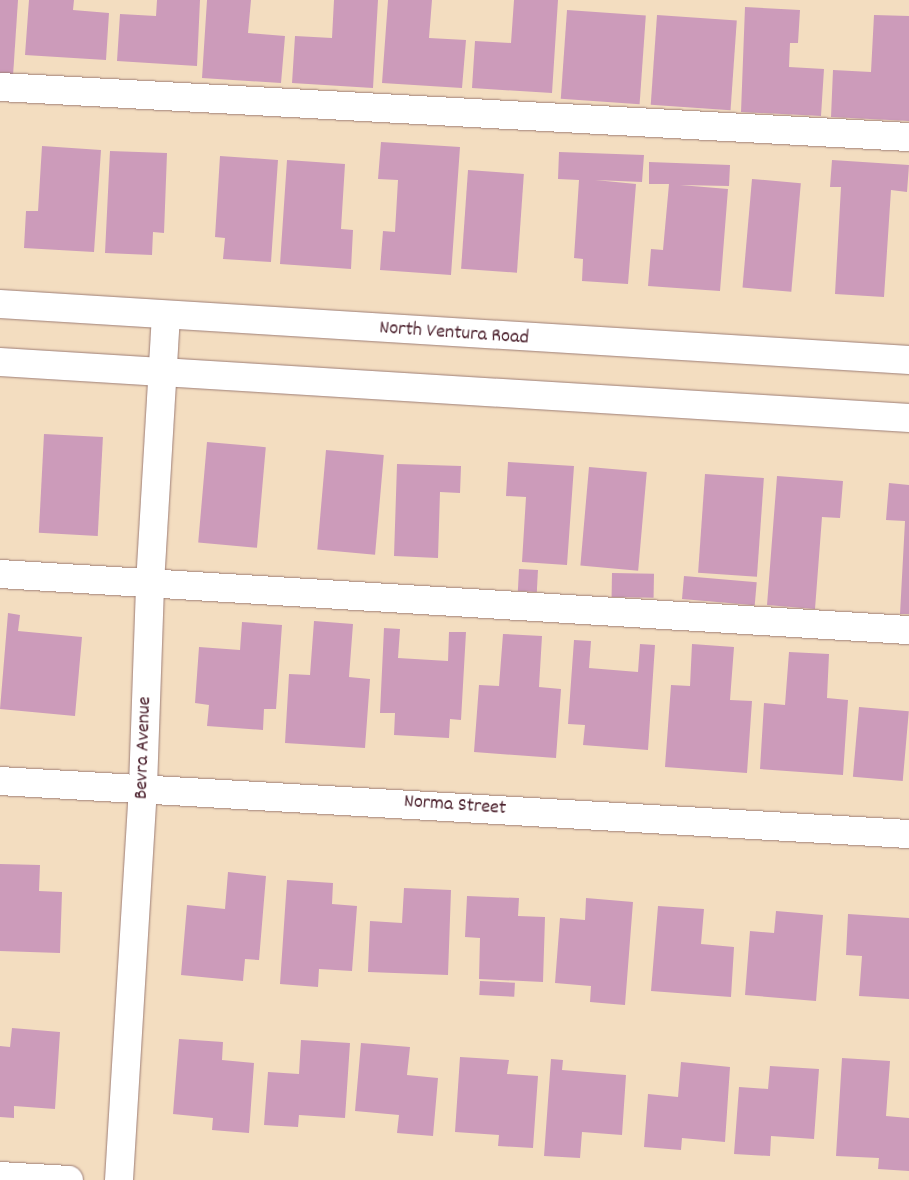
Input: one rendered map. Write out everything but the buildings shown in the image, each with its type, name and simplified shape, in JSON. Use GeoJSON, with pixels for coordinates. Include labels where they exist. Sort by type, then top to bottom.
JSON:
{"type":"FeatureCollection","features":[{"type":"Feature","properties":{"kind":"street"},"geometry":{"type":"LineString","coordinates":[[0,87],[909,137]]}},
{"type":"Feature","properties":{"kind":"street","name":"North Ventura Road"},"geometry":{"type":"LineString","coordinates":[[0,304],[166,316],[909,360]]}},
{"type":"Feature","properties":{"kind":"street","name":"Bevra Avenue"},"geometry":{"type":"LineString","coordinates":[[119,1180],[144,787],[150,584],[166,316]]}},
{"type":"Feature","properties":{"kind":"street"},"geometry":{"type":"LineString","coordinates":[[0,362],[909,418]]}},
{"type":"Feature","properties":{"kind":"street"},"geometry":{"type":"LineString","coordinates":[[0,574],[909,630]]}},
{"type":"Feature","properties":{"kind":"street","name":"Norma Street"},"geometry":{"type":"LineString","coordinates":[[0,781],[144,787],[909,834]]}},
{"type":"Feature","properties":{"kind":"street"},"geometry":{"type":"LineString","coordinates":[[0,1176],[69,1180]]}}]}
